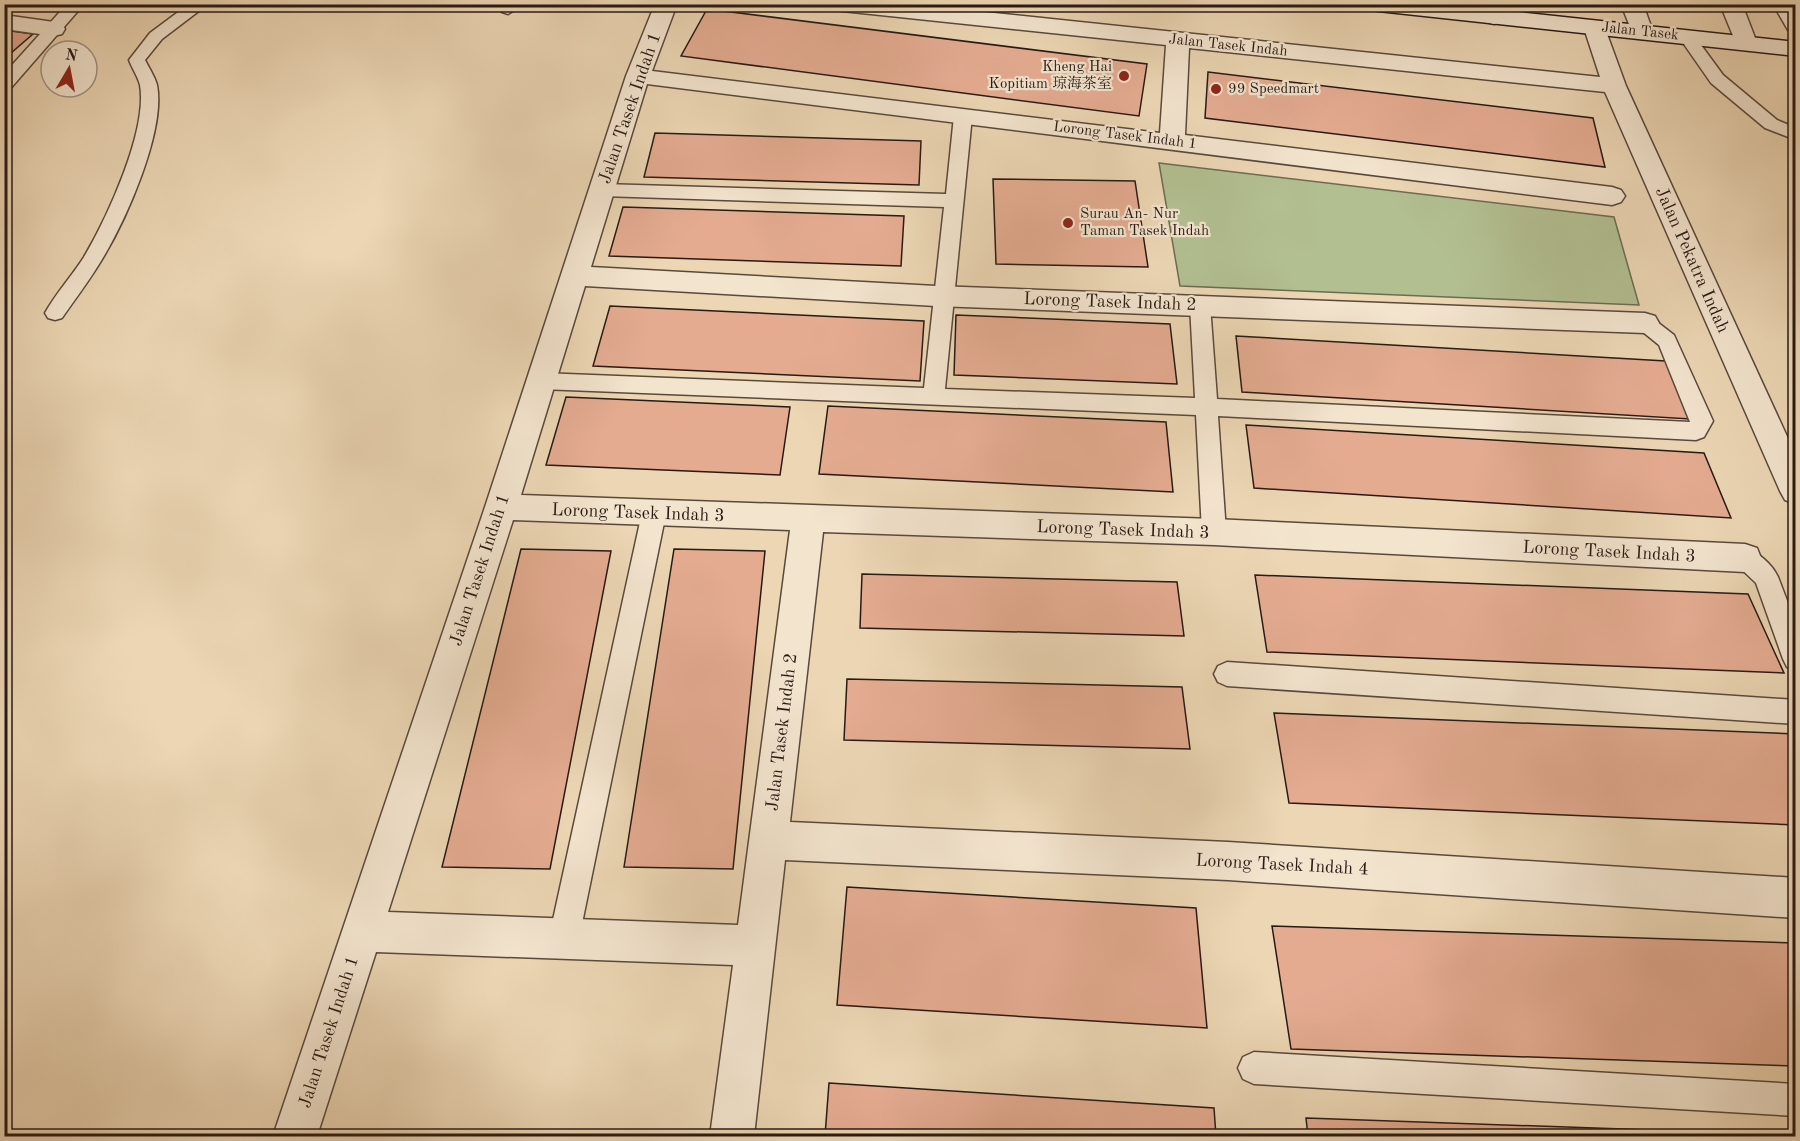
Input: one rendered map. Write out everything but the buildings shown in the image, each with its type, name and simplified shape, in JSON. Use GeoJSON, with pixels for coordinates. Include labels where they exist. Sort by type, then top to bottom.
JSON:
{"type":"FeatureCollection","features":[{"type":"Feature","properties":{"kind":"street","name":"Jalan Tasek Indah 1"},"geometry":{"type":"LineString","coordinates":[[295,1137],[501,507],[638,76],[666,4]]}},
{"type":"Feature","properties":{"kind":"street","name":"Jalan Tasek Indah"},"geometry":{"type":"LineString","coordinates":[[842,4],[1614,86]]}},
{"type":"Feature","properties":{"kind":"street","name":"Jalan Tasek"},"geometry":{"type":"LineString","coordinates":[[1378,4],[1493,11],[1595,28],[1796,49]]}},
{"type":"Feature","properties":{"kind":"street"},"geometry":{"type":"LineString","coordinates":[[1632,4],[1642,32]]}},
{"type":"Feature","properties":{"kind":"street"},"geometry":{"type":"LineString","coordinates":[[1731,4],[1746,44]]}},
{"type":"Feature","properties":{"kind":"street"},"geometry":{"type":"LineString","coordinates":[[1784,4],[1796,25]]}},
{"type":"Feature","properties":{"kind":"street"},"geometry":{"type":"LineString","coordinates":[[4,22],[54,28]]}},
{"type":"Feature","properties":{"kind":"street","name":"Jalan Pekatra Indah"},"geometry":{"type":"LineString","coordinates":[[1595,28],[1614,86],[1796,491]]}},
{"type":"Feature","properties":{"kind":"street"},"geometry":{"type":"LineString","coordinates":[[1172,142],[1178,40]]}},
{"type":"Feature","properties":{"kind":"street","name":"Lorong Tasek Indah 1"},"geometry":{"type":"LineString","coordinates":[[638,76],[1612,196]]}},
{"type":"Feature","properties":{"kind":"street","name":"Lorong Tasek Indah 2"},"geometry":{"type":"LineString","coordinates":[[575,276],[944,296],[1645,323]]}},
{"type":"Feature","properties":{"kind":"street","name":"Lorong Tasek Indah 3"},"geometry":{"type":"LineString","coordinates":[[501,507],[1214,532],[1745,558]]}},
{"type":"Feature","properties":{"kind":"street","name":"Jalan Tasek Indah 2"},"geometry":{"type":"LineString","coordinates":[[732,1137],[808,519]]}},
{"type":"Feature","properties":{"kind":"street","name":"Lorong Tasek Indah 4"},"geometry":{"type":"LineString","coordinates":[[768,840],[1228,861],[1796,898]]}},
{"type":"Feature","properties":{"kind":"street"},"geometry":{"type":"LineString","coordinates":[[361,931],[756,946]]}},
{"type":"Feature","properties":{"kind":"lane"},"geometry":{"type":"LineString","coordinates":[[4,84],[76,4]]}},
{"type":"Feature","properties":{"kind":"lane"},"geometry":{"type":"LineString","coordinates":[[55,312],[93,258],[135,171],[147,125],[149,99],[148,84],[137,60],[156,36],[200,4]]}},
{"type":"Feature","properties":{"kind":"lane"},"geometry":{"type":"LineString","coordinates":[[1687,37],[1717,79],[1771,124],[1796,135]]}},
{"type":"Feature","properties":{"kind":"lane"},"geometry":{"type":"LineString","coordinates":[[934,396],[963,116]]}},
{"type":"Feature","properties":{"kind":"lane"},"geometry":{"type":"LineString","coordinates":[[602,190],[956,201]]}},
{"type":"Feature","properties":{"kind":"lane"},"geometry":{"type":"LineString","coordinates":[[1200,305],[1214,532]]}},
{"type":"Feature","properties":{"kind":"lane"},"geometry":{"type":"LineString","coordinates":[[541,381],[1207,407],[1696,431],[1702,422],[1667,340],[1645,323]]}},
{"type":"Feature","properties":{"kind":"lane"},"geometry":{"type":"LineString","coordinates":[[564,938],[654,513]]}},
{"type":"Feature","properties":{"kind":"lane"},"geometry":{"type":"LineString","coordinates":[[1745,558],[1766,577],[1796,658]]}},
{"type":"Feature","properties":{"kind":"lane"},"geometry":{"type":"LineString","coordinates":[[1227,674],[1796,712]]}},
{"type":"Feature","properties":{"kind":"lane"},"geometry":{"type":"LineString","coordinates":[[1254,1068],[1796,1100]]}},
{"type":"Feature","properties":{"kind":"green space"},"geometry":{"type":"Polygon","coordinates":[[[1159,163],[1614,217],[1639,305],[1180,286],[1159,163]]]}},
{"type":"Feature","properties":{"kind":"place","name":"Kheng Hai Kopitiam 琼海茶室"},"geometry":{"type":"Point","coordinates":[1124,76]}},
{"type":"Feature","properties":{"kind":"place","name":"99 Speedmart"},"geometry":{"type":"Point","coordinates":[1216,89]}},
{"type":"Feature","properties":{"kind":"place","name":"Surau An- Nur Taman Tasek Indah"},"geometry":{"type":"Point","coordinates":[1068,223]}}]}
